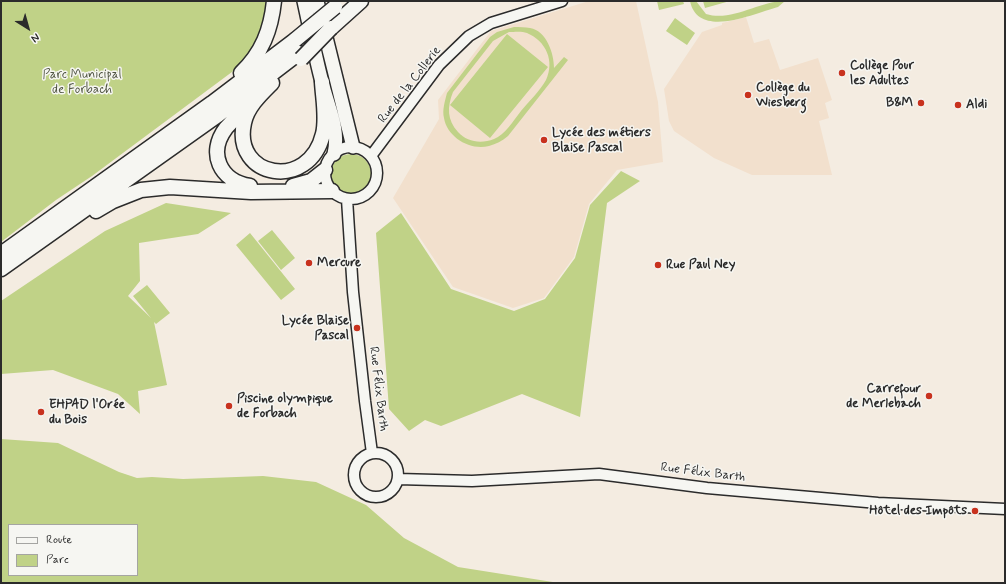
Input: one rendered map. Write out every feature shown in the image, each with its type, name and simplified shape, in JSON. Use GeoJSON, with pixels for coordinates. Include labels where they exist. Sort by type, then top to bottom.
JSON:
{"type":"FeatureCollection","features":[{"type":"Feature","properties":{"kind":"highway"},"geometry":{"type":"LineString","coordinates":[[212,103],[247,68],[262,47],[269,32],[274,1]]}},
{"type":"Feature","properties":{"kind":"highway"},"geometry":{"type":"LineString","coordinates":[[304,1],[322,82],[336,129],[337,141],[334,154]]}},
{"type":"Feature","properties":{"kind":"highway"},"geometry":{"type":"LineString","coordinates":[[316,1],[353,147]]}},
{"type":"Feature","properties":{"kind":"highway"},"geometry":{"type":"LineString","coordinates":[[1,269],[218,115],[298,51],[334,25],[361,1]]}},
{"type":"Feature","properties":{"kind":"highway"},"geometry":{"type":"LineString","coordinates":[[325,170],[311,181],[298,186],[249,186],[235,182],[225,175],[219,165],[217,156],[221,139],[226,129],[233,121],[250,108],[338,4]]}},
{"type":"Feature","properties":{"kind":"highway"},"geometry":{"type":"LineString","coordinates":[[1,254],[212,103],[298,51]]}},
{"type":"Feature","properties":{"kind":"highway"},"geometry":{"type":"LineString","coordinates":[[250,108],[244,122],[242,135],[246,150],[253,160],[263,168],[277,172],[292,171],[307,163],[316,150],[323,134],[324,110],[322,82]]}},
{"type":"Feature","properties":{"kind":"highway"},"geometry":{"type":"LineString","coordinates":[[30,248],[62,232],[113,201],[141,190],[170,186],[251,192],[332,191]]}},
{"type":"Feature","properties":{"kind":"street","name":"Rue de la Collerie"},"geometry":{"type":"LineString","coordinates":[[371,156],[439,65],[469,36],[491,22],[562,1]]}},
{"type":"Feature","properties":{"kind":"street"},"geometry":{"type":"LineString","coordinates":[[353,147],[363,150],[371,156],[377,171],[374,186],[362,197],[347,199],[338,196],[332,191],[328,185],[325,170],[328,161],[334,154],[342,149],[353,147]]}},
{"type":"Feature","properties":{"kind":"street","name":"Rue Félix Barth"},"geometry":{"type":"LineString","coordinates":[[347,199],[357,328],[372,453]]}},
{"type":"Feature","properties":{"kind":"street"},"geometry":{"type":"LineString","coordinates":[[372,453],[381,453],[392,460],[398,471],[398,479],[395,488],[387,495],[379,498],[369,496],[362,493],[356,485],[354,470],[358,462],[365,456],[372,453]]}},
{"type":"Feature","properties":{"kind":"street","name":"Rue Félix Barth"},"geometry":{"type":"LineString","coordinates":[[398,479],[472,481],[598,474],[708,488],[878,503],[1005,509]]}},
{"type":"Feature","properties":{"kind":"shaded area","name":"Lycée des métiers Blaise Pascal"},"geometry":{"type":"Polygon","coordinates":[[[589,1],[636,1],[658,102],[663,162],[617,170],[589,204],[574,257],[544,298],[513,308],[453,287],[393,198],[439,119],[438,100],[491,31],[589,1]]]}},
{"type":"Feature","properties":{"kind":"shaded area","name":"Collège du Wiesberg"},"geometry":{"type":"Polygon","coordinates":[[[746,17],[754,43],[769,39],[780,70],[818,58],[832,100],[825,103],[829,118],[819,121],[832,175],[752,175],[714,158],[674,131],[669,121],[664,89],[702,32],[722,25],[722,23],[746,17]]]}},
{"type":"Feature","properties":{"kind":"green space","name":"Parc Municipal de Forbach"},"geometry":{"type":"Polygon","coordinates":[[[1,1],[270,1],[266,31],[236,69],[92,176],[56,200],[1,242],[1,1]]]}},
{"type":"Feature","properties":{"kind":"green space"},"geometry":{"type":"Polygon","coordinates":[[[657,1],[683,1],[684,4],[659,10],[657,1]]]}},
{"type":"Feature","properties":{"kind":"green space"},"geometry":{"type":"Polygon","coordinates":[[[690,1],[696,1],[706,14],[716,16],[736,13],[765,4],[785,1],[778,7],[756,14],[728,21],[715,22],[704,19],[695,13],[690,1]]]}},
{"type":"Feature","properties":{"kind":"green space"},"geometry":{"type":"Polygon","coordinates":[[[703,1],[730,1],[705,8],[703,1]]]}},
{"type":"Feature","properties":{"kind":"green space"},"geometry":{"type":"Polygon","coordinates":[[[675,18],[695,33],[687,45],[666,31],[675,18]]]}},
{"type":"Feature","properties":{"kind":"green space"},"geometry":{"type":"Polygon","coordinates":[[[514,27],[536,30],[545,38],[551,50],[554,68],[564,57],[568,60],[508,136],[489,146],[474,146],[460,141],[450,131],[444,118],[444,106],[447,93],[490,37],[497,32],[514,27]],[[509,32],[493,41],[453,92],[449,108],[450,118],[458,132],[470,140],[479,142],[489,141],[502,134],[538,92],[549,73],[549,59],[544,46],[527,33],[509,32]]]}},
{"type":"Feature","properties":{"kind":"green space"},"geometry":{"type":"Polygon","coordinates":[[[507,34],[548,67],[490,138],[450,105],[507,34]]]}},
{"type":"Feature","properties":{"kind":"green space"},"geometry":{"type":"Polygon","coordinates":[[[355,154],[362,157],[368,163],[371,174],[370,182],[362,191],[355,194],[347,194],[340,191],[332,182],[331,170],[334,163],[343,155],[355,154]]]}},
{"type":"Feature","properties":{"kind":"green space"},"geometry":{"type":"Polygon","coordinates":[[[621,171],[640,181],[607,203],[580,417],[522,394],[441,426],[425,420],[409,431],[389,409],[376,233],[401,213],[451,289],[514,311],[545,299],[575,258],[590,205],[621,171]]]}},
{"type":"Feature","properties":{"kind":"green space"},"geometry":{"type":"Polygon","coordinates":[[[166,203],[231,213],[198,234],[139,243],[140,281],[128,296],[151,318],[133,296],[147,285],[170,313],[156,324],[154,322],[167,385],[138,391],[140,414],[118,394],[53,370],[1,374],[1,301],[105,231],[166,203]]]}},
{"type":"Feature","properties":{"kind":"green space"},"geometry":{"type":"Polygon","coordinates":[[[272,230],[295,258],[281,270],[258,241],[272,230]]]}},
{"type":"Feature","properties":{"kind":"green space"},"geometry":{"type":"Polygon","coordinates":[[[250,233],[295,289],[281,300],[236,245],[250,233]]]}},
{"type":"Feature","properties":{"kind":"green space"},"geometry":{"type":"Polygon","coordinates":[[[1,439],[58,443],[119,472],[137,478],[152,477],[183,479],[263,476],[316,482],[366,505],[404,538],[458,567],[559,583],[1,583],[1,439]]]}},
{"type":"Feature","properties":{"kind":"place","name":"Collège Pour les Adultes"},"geometry":{"type":"Point","coordinates":[842,73]}},
{"type":"Feature","properties":{"kind":"place","name":"Collège du Wiesberg"},"geometry":{"type":"Point","coordinates":[748,95]}},
{"type":"Feature","properties":{"kind":"place","name":"B&M"},"geometry":{"type":"Point","coordinates":[921,103]}},
{"type":"Feature","properties":{"kind":"place","name":"Aldi"},"geometry":{"type":"Point","coordinates":[958,105]}},
{"type":"Feature","properties":{"kind":"place","name":"Lycée des métiers Blaise Pascal"},"geometry":{"type":"Point","coordinates":[544,140]}},
{"type":"Feature","properties":{"kind":"place","name":"Mercure"},"geometry":{"type":"Point","coordinates":[309,263]}},
{"type":"Feature","properties":{"kind":"place","name":"Rue Paul Ney"},"geometry":{"type":"Point","coordinates":[658,265]}},
{"type":"Feature","properties":{"kind":"place","name":"Lycée Blaise Pascal"},"geometry":{"type":"Point","coordinates":[357,328]}},
{"type":"Feature","properties":{"kind":"place","name":"Carrefour de Merlebach"},"geometry":{"type":"Point","coordinates":[929,396]}},
{"type":"Feature","properties":{"kind":"place","name":"Piscine olympique de Forbach"},"geometry":{"type":"Point","coordinates":[229,406]}},
{"type":"Feature","properties":{"kind":"place","name":"EHPAD l'Orée du Bois"},"geometry":{"type":"Point","coordinates":[41,412]}},
{"type":"Feature","properties":{"kind":"place","name":"Hôtel des Impôts"},"geometry":{"type":"Point","coordinates":[975,511]}}]}
